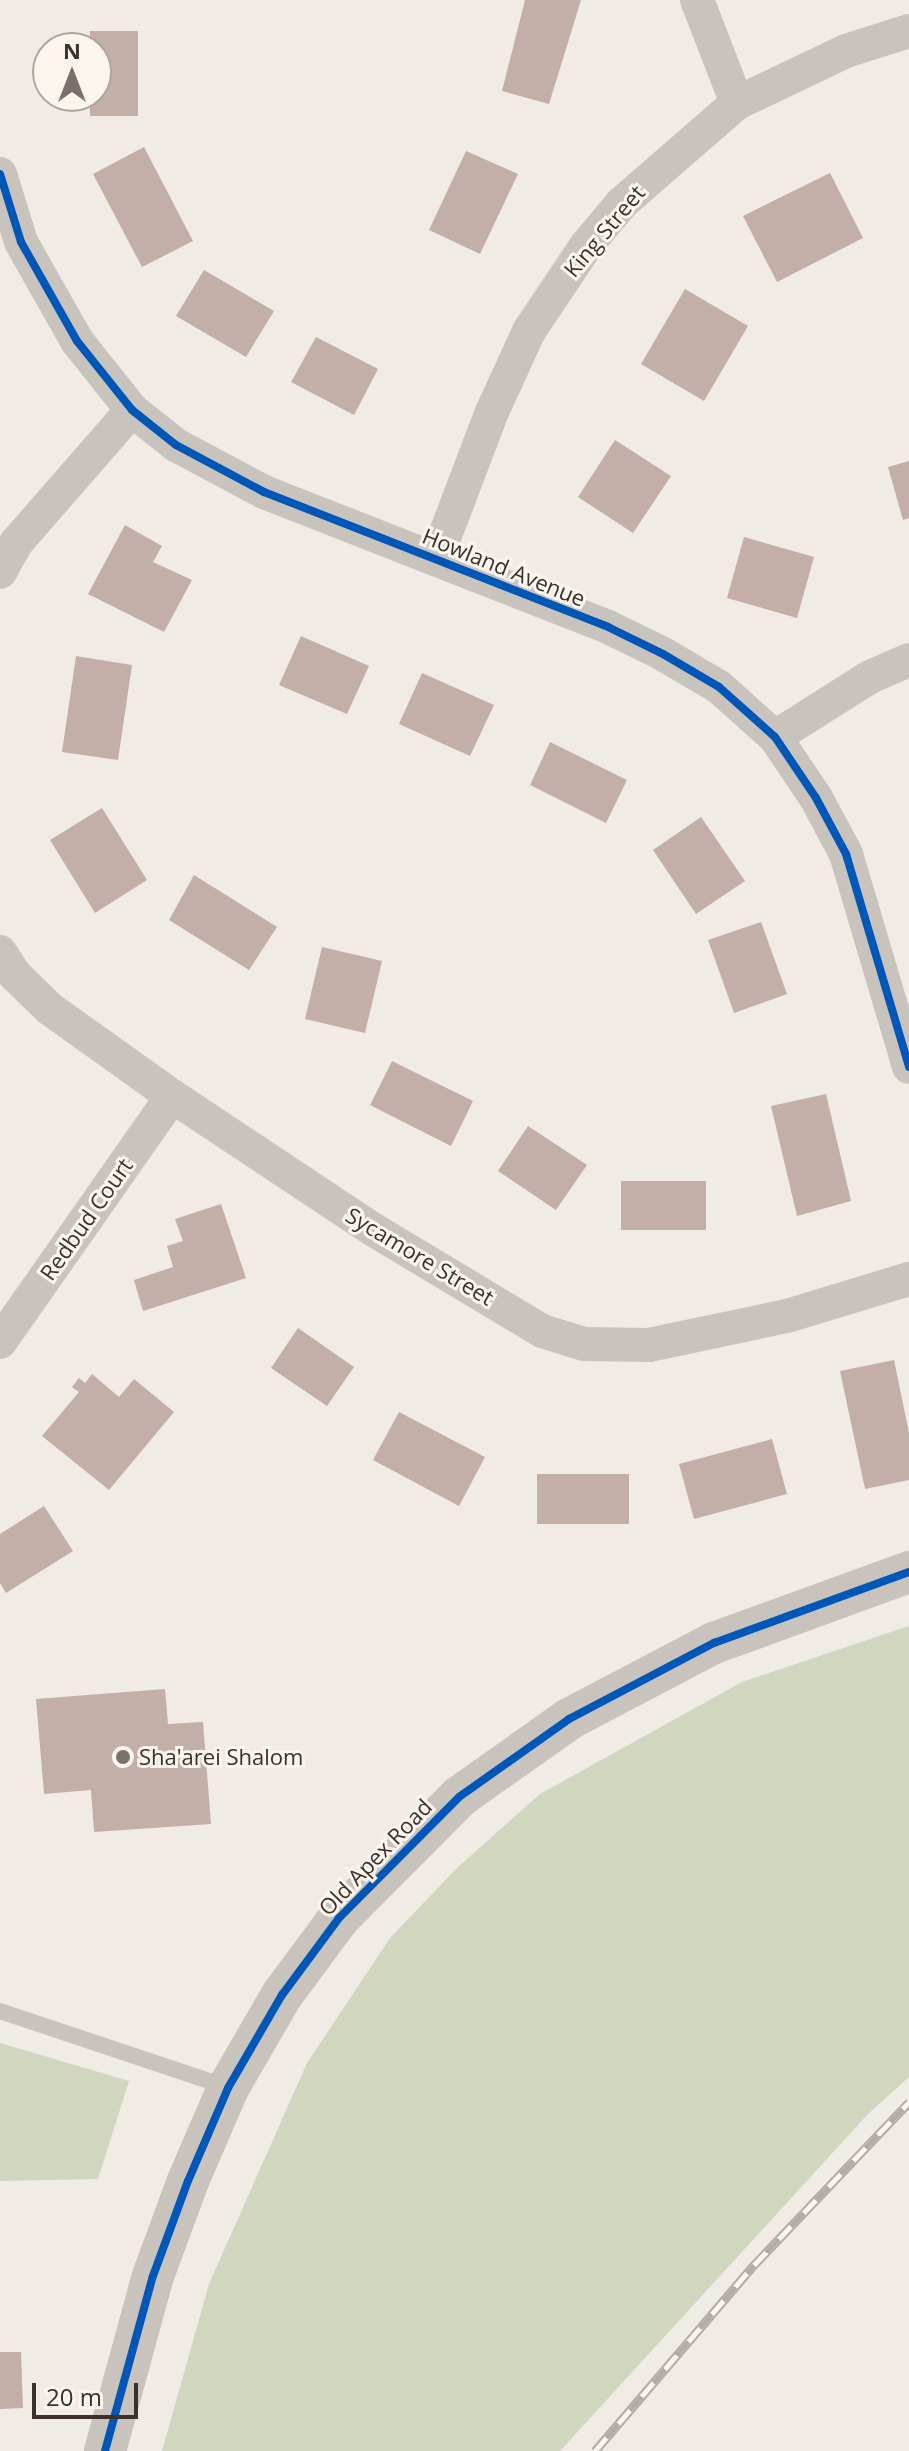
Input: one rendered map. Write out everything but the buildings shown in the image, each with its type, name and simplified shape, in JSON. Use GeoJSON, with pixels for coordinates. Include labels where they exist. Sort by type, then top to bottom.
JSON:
{"type":"FeatureCollection","features":[{"type":"Feature","properties":{"kind":"street"},"geometry":{"type":"LineString","coordinates":[[697,0],[737,103]]}},
{"type":"Feature","properties":{"kind":"street","name":"King Street"},"geometry":{"type":"LineString","coordinates":[[436,559],[491,414],[537,319],[586,246],[622,203],[737,103],[846,51],[909,31]]}},
{"type":"Feature","properties":{"kind":"street","name":"Howland Avenue"},"geometry":{"type":"LineString","coordinates":[[0,174],[21,242],[48,295],[77,341],[132,410],[176,445],[230,476],[608,627],[663,654],[719,687],[775,737],[816,798],[846,854],[909,1067]]}},
{"type":"Feature","properties":{"kind":"street"},"geometry":{"type":"LineString","coordinates":[[0,572],[16,543],[132,410]]}},
{"type":"Feature","properties":{"kind":"street"},"geometry":{"type":"LineString","coordinates":[[775,737],[870,677],[909,660]]}},
{"type":"Feature","properties":{"kind":"street","name":"Sycamore Street"},"geometry":{"type":"LineString","coordinates":[[0,952],[15,975],[50,1009],[172,1096],[374,1230],[542,1331],[584,1344],[618,1347],[693,1338],[787,1316],[909,1279]]}},
{"type":"Feature","properties":{"kind":"street","name":"Redbud Court"},"geometry":{"type":"LineString","coordinates":[[0,1342],[172,1096]]}},
{"type":"Feature","properties":{"kind":"street","name":"Old Apex Road"},"geometry":{"type":"LineString","coordinates":[[105,2451],[153,2276],[188,2181],[228,2088],[282,1995],[339,1918],[427,1826],[497,1768],[569,1719],[714,1643],[909,1572]]}},
{"type":"Feature","properties":{"kind":"lane"},"geometry":{"type":"LineString","coordinates":[[0,2011],[228,2088]]}},
{"type":"Feature","properties":{"kind":"green space"},"geometry":{"type":"Polygon","coordinates":[[[909,1626],[909,2077],[868,2114],[560,2451],[162,2451],[209,2284],[307,2063],[390,1938],[458,1867],[540,1794],[742,1682],[909,1626]]]}},
{"type":"Feature","properties":{"kind":"green space"},"geometry":{"type":"Polygon","coordinates":[[[0,2043],[129,2081],[98,2179],[0,2181],[0,2043]]]}},
{"type":"Feature","properties":{"kind":"railway"},"geometry":{"type":"LineString","coordinates":[[595,2451],[754,2265],[909,2102]]}},
{"type":"Feature","properties":{"kind":"cycle path"},"geometry":{"type":"LineString","coordinates":[[0,174],[21,242],[77,341],[132,410],[176,445],[264,492],[608,627],[663,654],[719,687],[775,737],[816,798],[846,854],[909,1067]]}},
{"type":"Feature","properties":{"kind":"cycle path"},"geometry":{"type":"LineString","coordinates":[[105,2451],[153,2276],[188,2181],[228,2088],[282,1995],[339,1918],[459,1797],[569,1719],[714,1643],[909,1572]]}},
{"type":"Feature","properties":{"kind":"place","name":"Sha'arei Shalom"},"geometry":{"type":"Point","coordinates":[123,1757]}}]}
